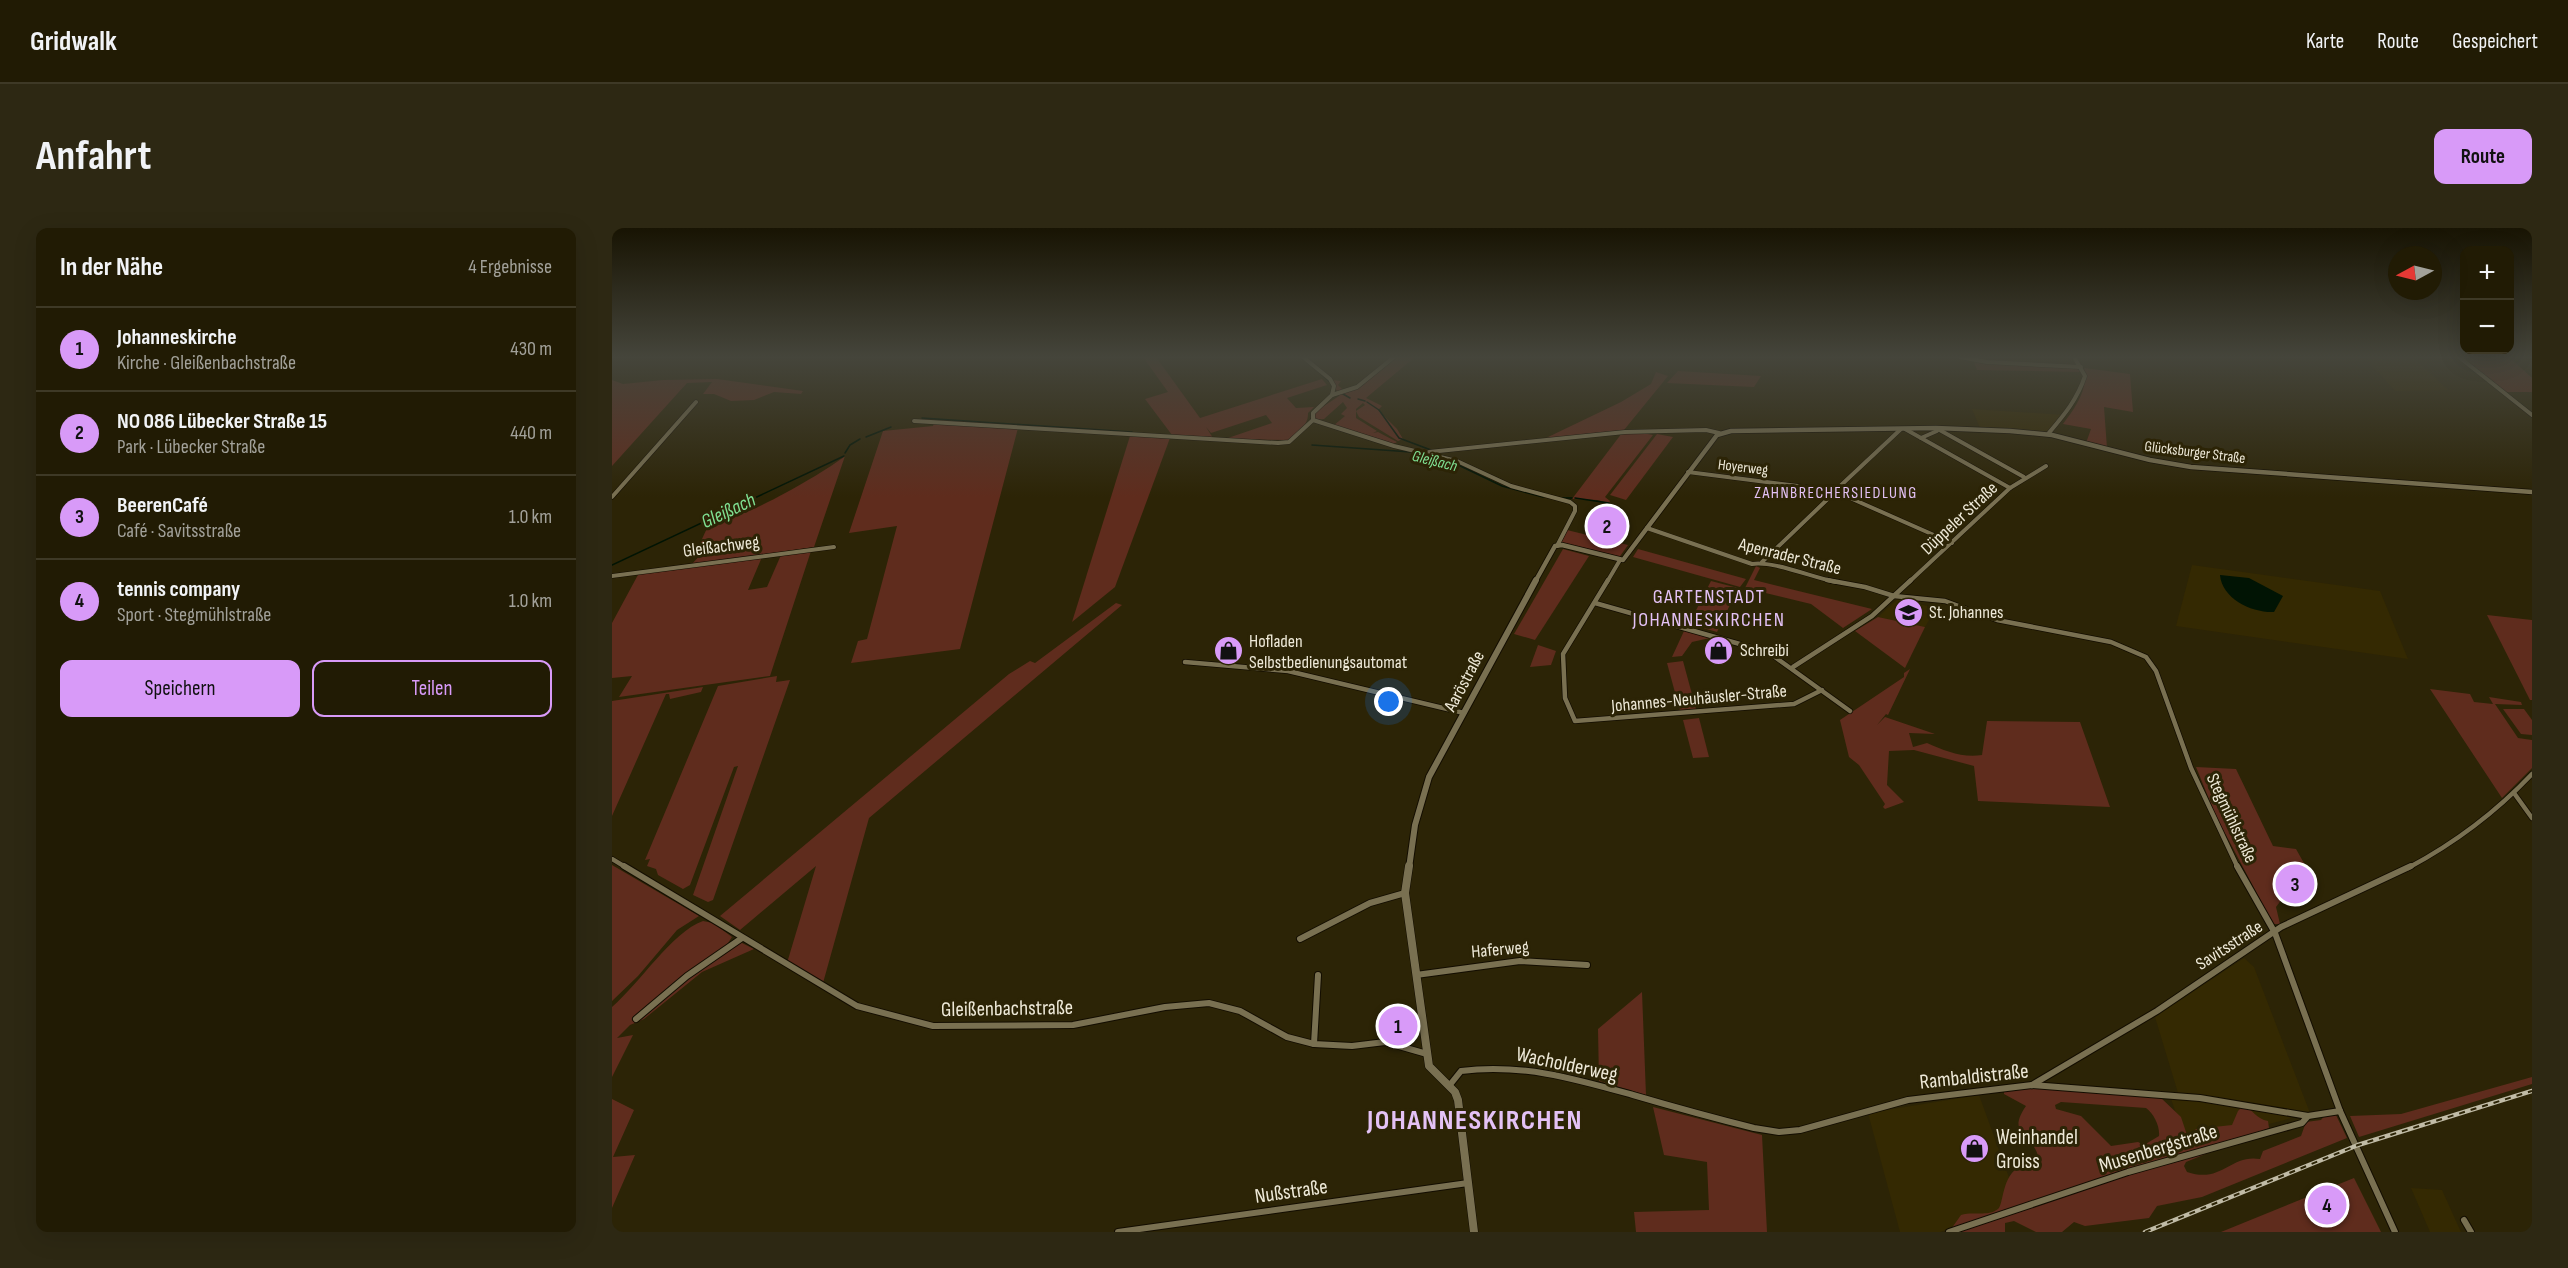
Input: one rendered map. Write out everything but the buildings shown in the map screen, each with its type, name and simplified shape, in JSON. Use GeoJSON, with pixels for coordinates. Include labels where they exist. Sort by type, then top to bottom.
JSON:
{"type":"FeatureCollection","features":[{"type":"Feature","properties":{"kind":"street"},"geometry":{"type":"LineString","coordinates":[[612,497],[694,404]]}},
{"type":"Feature","properties":{"kind":"street"},"geometry":{"type":"LineString","coordinates":[[914,420],[1278,443],[1288,442],[1313,420],[1314,411],[1322,404]]}},
{"type":"Feature","properties":{"kind":"street"},"geometry":{"type":"LineString","coordinates":[[2048,434],[2072,410],[2075,404]]}},
{"type":"Feature","properties":{"kind":"street"},"geometry":{"type":"LineString","coordinates":[[2518,404],[2532,415]]}},
{"type":"Feature","properties":{"kind":"street"},"geometry":{"type":"LineString","coordinates":[[1313,420],[1394,446],[1427,453]]}},
{"type":"Feature","properties":{"kind":"street"},"geometry":{"type":"LineString","coordinates":[[1762,562],[1831,492],[1903,429],[2010,488]]}},
{"type":"Feature","properties":{"kind":"street","name":"Glücksburger Straße"},"geometry":{"type":"LineString","coordinates":[[1427,453],[1625,432],[1706,430],[1719,434],[1731,431],[1937,430],[2048,434],[2150,460],[2191,466],[2532,492]]}},
{"type":"Feature","properties":{"kind":"street"},"geometry":{"type":"LineString","coordinates":[[1921,438],[1937,430],[2024,477]]}},
{"type":"Feature","properties":{"kind":"street"},"geometry":{"type":"LineString","coordinates":[[1719,434],[1688,472],[1626,557],[1620,560],[1595,603],[1768,652],[1793,667],[1850,711]]}},
{"type":"Feature","properties":{"kind":"street","name":"Aaröstraße"},"geometry":{"type":"LineString","coordinates":[[1427,453],[1463,464],[1510,486],[1574,504],[1574,513],[1557,546],[1534,582],[1425,789],[1405,882],[1405,893],[1427,1054]]}},
{"type":"Feature","properties":{"kind":"street","name":"Düppeler Straße"},"geometry":{"type":"LineString","coordinates":[[1793,667],[1872,616],[2010,488],[2024,477],[2046,466]]}},
{"type":"Feature","properties":{"kind":"street","name":"Hoyerweg"},"geometry":{"type":"LineString","coordinates":[[1688,472],[1831,492]]}},
{"type":"Feature","properties":{"kind":"street"},"geometry":{"type":"LineString","coordinates":[[1838,488],[1842,490],[1841,494]]}},
{"type":"Feature","properties":{"kind":"street"},"geometry":{"type":"LineString","coordinates":[[1831,492],[1841,494],[1952,543]]}},
{"type":"Feature","properties":{"kind":"street","name":"Apenrader Straße"},"geometry":{"type":"LineString","coordinates":[[1647,528],[1730,555],[1737,560],[1755,564],[1762,562],[1809,577],[1865,587],[1894,596]]}},
{"type":"Feature","properties":{"kind":"street"},"geometry":{"type":"LineString","coordinates":[[1557,546],[1620,560]]}},
{"type":"Feature","properties":{"kind":"street","name":"Gleißachweg"},"geometry":{"type":"LineString","coordinates":[[612,576],[834,547]]}},
{"type":"Feature","properties":{"kind":"street","name":"Stegmühlstraße"},"geometry":{"type":"LineString","coordinates":[[1894,596],[1945,601],[1997,620],[2111,642],[2146,657],[2156,671],[2196,777],[2241,874],[2275,933],[2340,1111],[2395,1232]]}},
{"type":"Feature","properties":{"kind":"street","name":"Johannes-Neuhäusler-Straße"},"geometry":{"type":"LineString","coordinates":[[1595,603],[1563,654],[1562,669],[1569,714],[1575,721],[1625,719],[1794,704],[1822,690]]}},
{"type":"Feature","properties":{"kind":"street"},"geometry":{"type":"LineString","coordinates":[[1185,662],[1288,671],[1464,713]]}},
{"type":"Feature","properties":{"kind":"street","name":"Savitsstraße"},"geometry":{"type":"LineString","coordinates":[[2032,1085],[2157,1011],[2281,927],[2352,896],[2434,854],[2514,793],[2532,774]]}},
{"type":"Feature","properties":{"kind":"street"},"geometry":{"type":"LineString","coordinates":[[2514,793],[2532,818]]}},
{"type":"Feature","properties":{"kind":"street","name":"Gleißenbachstraße"},"geometry":{"type":"LineString","coordinates":[[612,859],[857,1006],[933,1026],[1059,1027],[1165,1006],[1209,1004],[1240,1011],[1287,1036],[1314,1044],[1352,1046],[1384,1042],[1427,1054]]}},
{"type":"Feature","properties":{"kind":"street"},"geometry":{"type":"LineString","coordinates":[[1300,939],[1370,903],[1405,893]]}},
{"type":"Feature","properties":{"kind":"street"},"geometry":{"type":"LineString","coordinates":[[636,1019],[687,976],[742,938]]}},
{"type":"Feature","properties":{"kind":"street","name":"Haferweg"},"geometry":{"type":"LineString","coordinates":[[1416,975],[1520,961],[1587,965]]}},
{"type":"Feature","properties":{"kind":"street"},"geometry":{"type":"LineString","coordinates":[[1314,1044],[1318,975]]}},
{"type":"Feature","properties":{"kind":"street"},"geometry":{"type":"LineString","coordinates":[[1427,1054],[1432,1071],[1449,1086],[1458,1100],[1474,1232]]}},
{"type":"Feature","properties":{"kind":"street","name":"Wacholderweg"},"geometry":{"type":"LineString","coordinates":[[1449,1086],[1461,1071],[1492,1068],[1529,1070],[1649,1100]]}},
{"type":"Feature","properties":{"kind":"street","name":"Rambaldistraße"},"geometry":{"type":"LineString","coordinates":[[1649,1100],[1754,1128],[1779,1132],[1815,1126],[1908,1100],[2032,1085],[2200,1098],[2308,1116]]}},
{"type":"Feature","properties":{"kind":"street","name":"Musenbergstraße"},"geometry":{"type":"LineString","coordinates":[[1949,1232],[2128,1172],[2302,1123],[2308,1116],[2340,1111]]}},
{"type":"Feature","properties":{"kind":"street","name":"Nußstraße"},"geometry":{"type":"LineString","coordinates":[[1118,1232],[1468,1183]]}},
{"type":"Feature","properties":{"kind":"street"},"geometry":{"type":"LineString","coordinates":[[2464,1220],[2471,1232]]}},
{"type":"Feature","properties":{"kind":"shaded area"},"geometry":{"type":"Polygon","coordinates":[[[612,404],[668,404],[612,466],[612,404]]]}},
{"type":"Feature","properties":{"kind":"shaded area"},"geometry":{"type":"Polygon","coordinates":[[[1149,404],[1190,404],[1200,418],[1244,404],[1292,404],[1296,408],[1314,407],[1308,413],[1305,425],[1289,440],[1225,439],[1272,423],[1266,415],[1211,433],[1206,427],[1213,438],[1172,435],[1149,404]]]}},
{"type":"Feature","properties":{"kind":"shaded area"},"geometry":{"type":"Polygon","coordinates":[[[1327,404],[1341,404],[1324,419],[1315,420],[1315,412],[1327,404]]]}},
{"type":"Feature","properties":{"kind":"shaded area"},"geometry":{"type":"Polygon","coordinates":[[[1344,404],[1362,404],[1356,409],[1356,418],[1377,431],[1373,433],[1378,432],[1397,442],[1392,445],[1333,426],[1345,416],[1341,414],[1347,408],[1344,404]]]}},
{"type":"Feature","properties":{"kind":"shaded area"},"geometry":{"type":"Polygon","coordinates":[[[1364,404],[1382,406],[1378,410],[1397,429],[1403,439],[1398,441],[1359,417],[1356,411],[1364,404]]]}},
{"type":"Feature","properties":{"kind":"shaded area"},"geometry":{"type":"Polygon","coordinates":[[[1617,404],[1645,404],[1624,430],[1546,438],[1617,404]]]}},
{"type":"Feature","properties":{"kind":"shaded area"},"geometry":{"type":"Polygon","coordinates":[[[2132,404],[2133,412],[2104,407],[2107,448],[2086,443],[2091,429],[2063,424],[2076,405],[2132,404]]]}},
{"type":"Feature","properties":{"kind":"shaded area"},"geometry":{"type":"Polygon","coordinates":[[[1972,409],[2065,415],[2046,433],[1980,428],[1972,409]]]}},
{"type":"Feature","properties":{"kind":"shaded area"},"geometry":{"type":"Polygon","coordinates":[[[934,423],[1018,428],[960,649],[851,663],[858,641],[867,639],[897,526],[849,533],[883,431],[933,426],[934,423]]]}},
{"type":"Feature","properties":{"kind":"shaded area"},"geometry":{"type":"Polygon","coordinates":[[[1637,432],[1653,435],[1605,497],[1610,501],[1609,503],[1572,499],[1622,433],[1637,432]]]}},
{"type":"Feature","properties":{"kind":"shaded area"},"geometry":{"type":"Polygon","coordinates":[[[1657,434],[1673,437],[1626,500],[1610,495],[1657,434]]]}},
{"type":"Feature","properties":{"kind":"shaded area"},"geometry":{"type":"Polygon","coordinates":[[[1130,436],[1170,438],[1115,587],[1072,622],[1130,436]]]}},
{"type":"Feature","properties":{"kind":"shaded area"},"geometry":{"type":"Polygon","coordinates":[[[845,456],[814,547],[691,565],[704,551],[698,548],[713,520],[740,514],[778,497],[845,456]]]}},
{"type":"Feature","properties":{"kind":"shaded area"},"geometry":{"type":"Polygon","coordinates":[[[1607,510],[1625,517],[1609,539],[1590,534],[1607,510]]]}},
{"type":"Feature","properties":{"kind":"shaded area"},"geometry":{"type":"Polygon","coordinates":[[[1567,530],[1628,545],[1618,559],[1561,543],[1567,530]]]}},
{"type":"Feature","properties":{"kind":"shaded area"},"geometry":{"type":"Polygon","coordinates":[[[1563,549],[1589,556],[1535,640],[1514,634],[1563,549]]]}},
{"type":"Feature","properties":{"kind":"shaded area"},"geometry":{"type":"Polygon","coordinates":[[[1638,549],[1746,579],[1740,587],[1633,557],[1638,549]]]}},
{"type":"Feature","properties":{"kind":"shaded area"},"geometry":{"type":"Polygon","coordinates":[[[811,551],[770,676],[619,697],[632,676],[612,678],[612,623],[639,573],[762,557],[748,590],[767,587],[781,555],[811,551]]]}},
{"type":"Feature","properties":{"kind":"shaded area"},"geometry":{"type":"Polygon","coordinates":[[[2192,565],[2380,591],[2408,659],[2176,626],[2192,565]]]}},
{"type":"Feature","properties":{"kind":"shaded area"},"geometry":{"type":"Polygon","coordinates":[[[1756,566],[1760,568],[1754,580],[1872,609],[1843,628],[1811,604],[1745,588],[1756,566]]]}},
{"type":"Feature","properties":{"kind":"shaded area"},"geometry":{"type":"Polygon","coordinates":[[[2220,575],[2249,578],[2283,596],[2274,612],[2248,607],[2232,598],[2222,584],[2220,575]]]}},
{"type":"Feature","properties":{"kind":"shaded area"},"geometry":{"type":"Polygon","coordinates":[[[1711,581],[1738,588],[1717,632],[1689,624],[1711,581]]]}},
{"type":"Feature","properties":{"kind":"shaded area","name":"St. Johannes"},"geometry":{"type":"Polygon","coordinates":[[[1898,599],[1936,608],[1925,627],[1878,617],[1898,599]]]}},
{"type":"Feature","properties":{"kind":"shaded area"},"geometry":{"type":"Polygon","coordinates":[[[1116,603],[1122,605],[869,818],[823,983],[787,963],[816,866],[740,930],[720,916],[1009,674],[1030,661],[1035,663],[1116,603]]]}},
{"type":"Feature","properties":{"kind":"shaded area"},"geometry":{"type":"Polygon","coordinates":[[[2487,615],[2532,620],[2532,700],[2530,700],[2487,615]]]}},
{"type":"Feature","properties":{"kind":"shaded area"},"geometry":{"type":"Polygon","coordinates":[[[1878,617],[1925,627],[1905,668],[1855,631],[1878,617]]]}},
{"type":"Feature","properties":{"kind":"shaded area"},"geometry":{"type":"Polygon","coordinates":[[[1684,631],[1710,638],[1692,642],[1682,656],[1672,657],[1684,631]]]}},
{"type":"Feature","properties":{"kind":"shaded area"},"geometry":{"type":"Polygon","coordinates":[[[1538,645],[1556,651],[1551,665],[1530,667],[1538,645]]]}},
{"type":"Feature","properties":{"kind":"shaded area"},"geometry":{"type":"Polygon","coordinates":[[[1683,661],[1696,709],[1680,711],[1667,663],[1683,661]]]}},
{"type":"Feature","properties":{"kind":"shaded area"},"geometry":{"type":"Polygon","coordinates":[[[1910,669],[1888,715],[1886,714],[1877,725],[1885,717],[1935,734],[1909,733],[1913,747],[1927,743],[1954,753],[1975,756],[1982,755],[1987,721],[2080,722],[2110,807],[1978,801],[1974,766],[1914,750],[1889,751],[1887,785],[1904,802],[1885,809],[1883,807],[1885,804],[1859,765],[1849,757],[1840,720],[1904,677],[1904,673],[1910,669]]]}},
{"type":"Feature","properties":{"kind":"shaded area"},"geometry":{"type":"Polygon","coordinates":[[[777,676],[776,682],[790,680],[713,900],[708,902],[693,895],[738,766],[734,767],[690,885],[683,889],[658,875],[656,869],[647,866],[650,859],[645,860],[718,686],[777,676]]]}},
{"type":"Feature","properties":{"kind":"shaded area"},"geometry":{"type":"Polygon","coordinates":[[[703,687],[701,692],[670,699],[669,694],[666,694],[612,816],[612,701],[703,687]]]}},
{"type":"Feature","properties":{"kind":"shaded area"},"geometry":{"type":"Polygon","coordinates":[[[2430,689],[2470,694],[2474,702],[2493,704],[2489,697],[2521,702],[2522,705],[2495,704],[2518,738],[2532,740],[2532,768],[2502,798],[2430,689]]]}},
{"type":"Feature","properties":{"kind":"shaded area"},"geometry":{"type":"Polygon","coordinates":[[[2503,709],[2524,709],[2532,720],[2532,735],[2521,734],[2503,709]]]}},
{"type":"Feature","properties":{"kind":"shaded area"},"geometry":{"type":"Polygon","coordinates":[[[1699,718],[1709,757],[1693,758],[1683,720],[1699,718]]]}},
{"type":"Feature","properties":{"kind":"shaded area"},"geometry":{"type":"Polygon","coordinates":[[[2196,767],[2236,769],[2273,846],[2296,849],[2309,872],[2305,892],[2296,889],[2285,895],[2276,907],[2280,924],[2273,924],[2216,816],[2196,767]]]}},
{"type":"Feature","properties":{"kind":"shaded area"},"geometry":{"type":"Polygon","coordinates":[[[612,865],[699,916],[677,930],[638,976],[612,1001],[612,865]]]}},
{"type":"Feature","properties":{"kind":"shaded area"},"geometry":{"type":"Polygon","coordinates":[[[703,921],[713,923],[732,937],[726,946],[740,942],[754,949],[702,972],[644,1019],[630,1025],[617,1038],[633,1035],[612,1077],[612,1007],[668,947],[691,927],[703,921]]]}},
{"type":"Feature","properties":{"kind":"shaded area"},"geometry":{"type":"Polygon","coordinates":[[[2244,958],[2254,967],[2310,1113],[2187,1146],[2169,1093],[2178,1093],[2155,1017],[2244,958]]]}},
{"type":"Feature","properties":{"kind":"shaded area"},"geometry":{"type":"Polygon","coordinates":[[[1642,992],[1646,1095],[1599,1081],[1598,1029],[1642,992]]]}},
{"type":"Feature","properties":{"kind":"shaded area"},"geometry":{"type":"Polygon","coordinates":[[[1400,1008],[1411,1013],[1416,1024],[1411,1035],[1400,1040],[1389,1035],[1384,1024],[1389,1013],[1400,1008]]]}},
{"type":"Feature","properties":{"kind":"shaded area"},"geometry":{"type":"Polygon","coordinates":[[[2532,1077],[2532,1084],[2359,1137],[2350,1116],[2401,1114],[2532,1077]]]}},
{"type":"Feature","properties":{"kind":"shaded area"},"geometry":{"type":"Polygon","coordinates":[[[2053,1088],[2160,1097],[2181,1117],[2187,1135],[2192,1134],[2196,1129],[2232,1125],[2238,1111],[2243,1106],[2268,1121],[2269,1128],[2186,1162],[2184,1166],[2187,1172],[2199,1175],[2218,1172],[2241,1161],[2260,1159],[2263,1151],[2301,1136],[2306,1122],[2321,1120],[2326,1114],[2336,1115],[2347,1138],[2202,1197],[2157,1206],[2149,1218],[2085,1226],[2074,1222],[2062,1232],[2036,1232],[2014,1221],[2005,1223],[2005,1232],[1949,1232],[1961,1215],[1990,1213],[1998,1209],[2010,1176],[2015,1170],[2021,1166],[2039,1162],[2037,1153],[2018,1124],[2026,1106],[2004,1094],[2004,1090],[2053,1088]],[[2061,1102],[2055,1105],[2056,1109],[2081,1116],[2111,1146],[2138,1142],[2144,1145],[2159,1136],[2156,1120],[2146,1108],[2061,1102]]]}},
{"type":"Feature","properties":{"kind":"shaded area"},"geometry":{"type":"Polygon","coordinates":[[[1979,1095],[2019,1205],[1940,1232],[1900,1232],[1868,1113],[1979,1095]]]}},
{"type":"Feature","properties":{"kind":"shaded area"},"geometry":{"type":"Polygon","coordinates":[[[612,1099],[634,1110],[613,1157],[635,1155],[612,1208],[612,1099]]]}},
{"type":"Feature","properties":{"kind":"shaded area"},"geometry":{"type":"Polygon","coordinates":[[[1653,1107],[1762,1135],[1767,1232],[1636,1232],[1634,1212],[1709,1210],[1707,1162],[1664,1155],[1653,1107]]]}},
{"type":"Feature","properties":{"kind":"shaded area"},"geometry":{"type":"Polygon","coordinates":[[[2354,1178],[2381,1232],[2221,1232],[2354,1178]]]}},
{"type":"Feature","properties":{"kind":"shaded area"},"geometry":{"type":"Polygon","coordinates":[[[2411,1188],[2442,1190],[2461,1232],[2430,1232],[2411,1188]]]}},
{"type":"Feature","properties":{"kind":"waterway"},"geometry":{"type":"LineString","coordinates":[[1370,404],[1379,410],[1399,438],[1431,450]]}},
{"type":"Feature","properties":{"kind":"waterway","name":"Gleißach"},"geometry":{"type":"LineString","coordinates":[[922,418],[1132,432]]}},
{"type":"Feature","properties":{"kind":"waterway","name":"Gleißach"},"geometry":{"type":"LineString","coordinates":[[866,437],[891,427]]}},
{"type":"Feature","properties":{"kind":"waterway","name":"Gleißach"},"geometry":{"type":"LineString","coordinates":[[845,453],[850,445],[860,439]]}},
{"type":"Feature","properties":{"kind":"waterway","name":"Gleißach"},"geometry":{"type":"LineString","coordinates":[[1312,445],[1411,452]]}},
{"type":"Feature","properties":{"kind":"waterway","name":"Gleißach"},"geometry":{"type":"LineString","coordinates":[[612,565],[844,456]]}},
{"type":"Feature","properties":{"kind":"waterway","name":"Gleißach"},"geometry":{"type":"LineString","coordinates":[[1450,461],[1502,486],[1543,497]]}},
{"type":"Feature","properties":{"kind":"waterway","name":"Gleißach"},"geometry":{"type":"LineString","coordinates":[[1561,498],[1572,498]]}},
{"type":"Feature","properties":{"kind":"waterway","name":"Gleißach"},"geometry":{"type":"LineString","coordinates":[[1575,498],[1609,503]]}},
{"type":"Feature","properties":{"kind":"railway"},"geometry":{"type":"LineString","coordinates":[[2145,1232],[2358,1145],[2532,1091]]}},
{"type":"Feature","properties":{"kind":"place","name":"NO 086 Lübecker Straße 15"},"geometry":{"type":"Point","coordinates":[1607,526]}},
{"type":"Feature","properties":{"kind":"place","name":"St. Johannes"},"geometry":{"type":"Point","coordinates":[1908,612]}},
{"type":"Feature","properties":{"kind":"place","name":"Schreibi"},"geometry":{"type":"Point","coordinates":[1719,650]}},
{"type":"Feature","properties":{"kind":"place","name":"Hofladen Selbstbedienungsautomat"},"geometry":{"type":"Point","coordinates":[1228,651]}},
{"type":"Feature","properties":{"kind":"place","name":"BeerenCafé"},"geometry":{"type":"Point","coordinates":[2295,884]}},
{"type":"Feature","properties":{"kind":"place","name":"Johanneskirche"},"geometry":{"type":"Point","coordinates":[1398,1026]}},
{"type":"Feature","properties":{"kind":"place","name":"Weinhandel Groiss"},"geometry":{"type":"Point","coordinates":[1975,1149]}},
{"type":"Feature","properties":{"kind":"place","name":"tennis company"},"geometry":{"type":"Point","coordinates":[2327,1205]}},
{"type":"Feature","properties":{"kind":"district","name":"ZAHNBRECHERSIEDLUNG"},"geometry":{"type":"Point","coordinates":[1836,492]}},
{"type":"Feature","properties":{"kind":"district","name":"GARTENSTADT JOHANNESKIRCHEN"},"geometry":{"type":"Point","coordinates":[1709,608]}},
{"type":"Feature","properties":{"kind":"district","name":"JOHANNESKIRCHEN"},"geometry":{"type":"Point","coordinates":[1475,1119]}}]}
